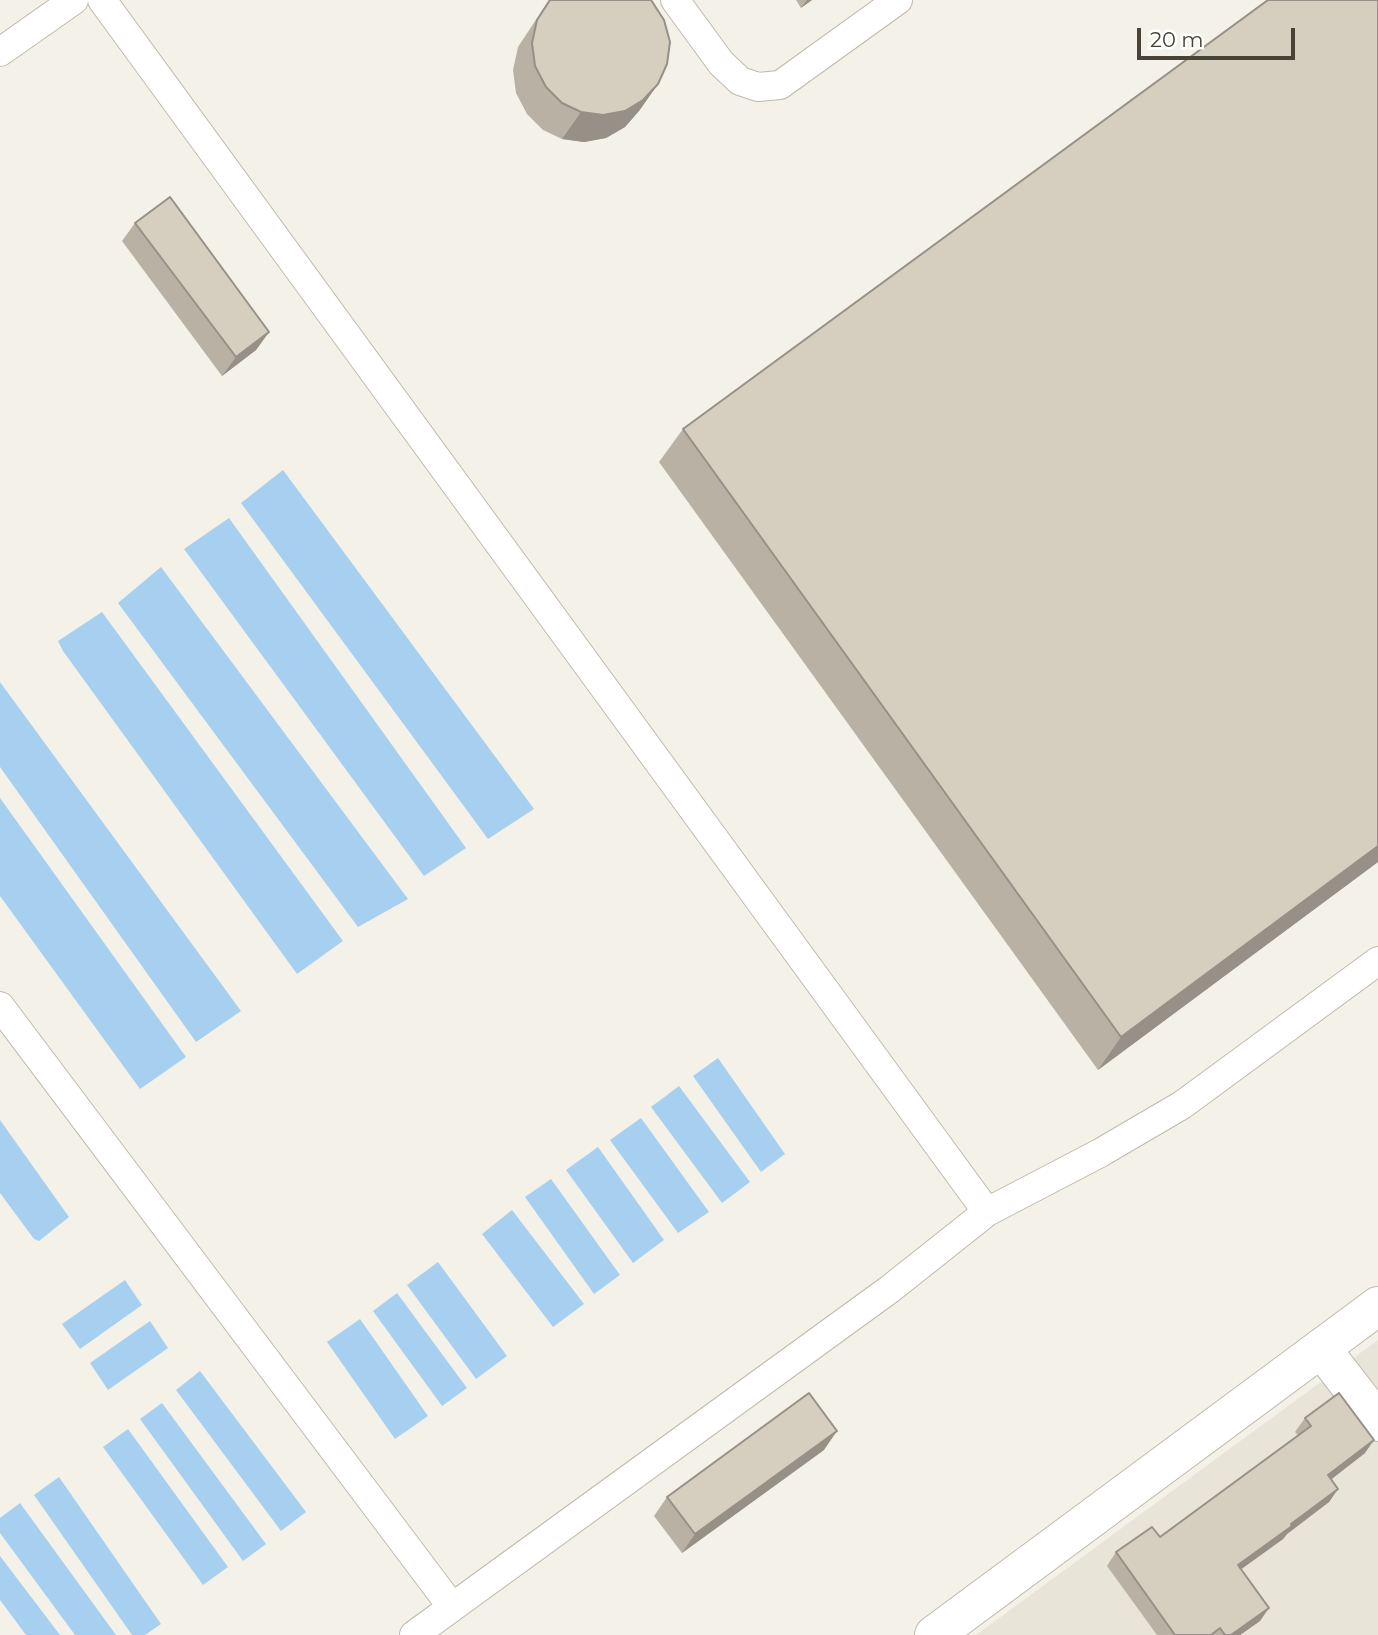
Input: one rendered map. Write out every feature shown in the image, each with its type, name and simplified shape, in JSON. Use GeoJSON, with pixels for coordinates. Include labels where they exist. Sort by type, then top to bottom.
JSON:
{"type":"FeatureCollection","features":[{"type":"Feature","properties":{"kind":"street"},"geometry":{"type":"LineString","coordinates":[[934,1635],[1378,1306]]}},
{"type":"Feature","properties":{"kind":"street"},"geometry":{"type":"LineString","coordinates":[[1321,1348],[1378,1422]]}},
{"type":"Feature","properties":{"kind":"lane"},"geometry":{"type":"LineString","coordinates":[[0,52],[74,0]]}},
{"type":"Feature","properties":{"kind":"lane"},"geometry":{"type":"LineString","coordinates":[[102,0],[987,1212]]}},
{"type":"Feature","properties":{"kind":"lane"},"geometry":{"type":"LineString","coordinates":[[675,0],[721,63],[740,81],[758,86],[780,85],[898,0]]}},
{"type":"Feature","properties":{"kind":"lane"},"geometry":{"type":"LineString","coordinates":[[414,1635],[890,1289],[987,1212],[1100,1153],[1182,1105],[1378,961]]}},
{"type":"Feature","properties":{"kind":"lane"},"geometry":{"type":"LineString","coordinates":[[0,1006],[452,1606]]}},
{"type":"Feature","properties":{"kind":"shaded area"},"geometry":{"type":"Polygon","coordinates":[[[1378,1340],[1378,1635],[976,1635],[1378,1340]]]}},
{"type":"Feature","properties":{"kind":"water"},"geometry":{"type":"Polygon","coordinates":[[[283,470],[534,809],[488,839],[241,503],[283,470]]]}},
{"type":"Feature","properties":{"kind":"water"},"geometry":{"type":"Polygon","coordinates":[[[229,518],[466,848],[424,876],[184,549],[229,518]]]}},
{"type":"Feature","properties":{"kind":"water"},"geometry":{"type":"Polygon","coordinates":[[[161,567],[408,899],[358,927],[118,603],[161,567]]]}},
{"type":"Feature","properties":{"kind":"water"},"geometry":{"type":"Polygon","coordinates":[[[102,612],[343,941],[297,974],[63,651],[58,641],[102,612]]]}},
{"type":"Feature","properties":{"kind":"water"},"geometry":{"type":"Polygon","coordinates":[[[0,682],[241,1011],[196,1042],[0,767],[0,682]]]}},
{"type":"Feature","properties":{"kind":"water"},"geometry":{"type":"Polygon","coordinates":[[[0,798],[186,1057],[140,1089],[0,896],[0,798]]]}},
{"type":"Feature","properties":{"kind":"water"},"geometry":{"type":"Polygon","coordinates":[[[718,1058],[785,1154],[761,1172],[693,1076],[718,1058]]]}},
{"type":"Feature","properties":{"kind":"water"},"geometry":{"type":"Polygon","coordinates":[[[679,1086],[750,1182],[722,1203],[651,1107],[679,1086]]]}},
{"type":"Feature","properties":{"kind":"water"},"geometry":{"type":"Polygon","coordinates":[[[641,1118],[709,1212],[678,1233],[610,1140],[641,1118]]]}},
{"type":"Feature","properties":{"kind":"water"},"geometry":{"type":"Polygon","coordinates":[[[0,1120],[69,1217],[39,1241],[34,1239],[0,1193],[0,1120]]]}},
{"type":"Feature","properties":{"kind":"water"},"geometry":{"type":"Polygon","coordinates":[[[598,1147],[664,1240],[633,1263],[566,1170],[598,1147]]]}},
{"type":"Feature","properties":{"kind":"water"},"geometry":{"type":"Polygon","coordinates":[[[551,1179],[620,1275],[594,1294],[525,1197],[551,1179]]]}},
{"type":"Feature","properties":{"kind":"water"},"geometry":{"type":"Polygon","coordinates":[[[512,1210],[584,1304],[553,1327],[482,1234],[512,1210]]]}},
{"type":"Feature","properties":{"kind":"water"},"geometry":{"type":"Polygon","coordinates":[[[438,1262],[507,1356],[476,1379],[407,1285],[438,1262]]]}},
{"type":"Feature","properties":{"kind":"water"},"geometry":{"type":"Polygon","coordinates":[[[125,1280],[142,1305],[80,1349],[62,1324],[125,1280]]]}},
{"type":"Feature","properties":{"kind":"water"},"geometry":{"type":"Polygon","coordinates":[[[397,1293],[467,1388],[442,1406],[373,1311],[397,1293]]]}},
{"type":"Feature","properties":{"kind":"water"},"geometry":{"type":"Polygon","coordinates":[[[360,1319],[428,1416],[395,1439],[327,1342],[360,1319]]]}},
{"type":"Feature","properties":{"kind":"water"},"geometry":{"type":"Polygon","coordinates":[[[150,1321],[168,1348],[108,1390],[90,1363],[150,1321]]]}},
{"type":"Feature","properties":{"kind":"water"},"geometry":{"type":"Polygon","coordinates":[[[200,1371],[306,1512],[281,1531],[176,1390],[200,1371]]]}},
{"type":"Feature","properties":{"kind":"water"},"geometry":{"type":"Polygon","coordinates":[[[162,1403],[266,1544],[243,1561],[140,1419],[162,1403]]]}},
{"type":"Feature","properties":{"kind":"water"},"geometry":{"type":"Polygon","coordinates":[[[128,1429],[228,1567],[203,1585],[103,1447],[128,1429]]]}},
{"type":"Feature","properties":{"kind":"water"},"geometry":{"type":"Polygon","coordinates":[[[59,1477],[161,1624],[145,1635],[132,1635],[34,1495],[59,1477]]]}},
{"type":"Feature","properties":{"kind":"water"},"geometry":{"type":"Polygon","coordinates":[[[20,1503],[116,1635],[75,1635],[0,1533],[0,1518],[20,1503]]]}},
{"type":"Feature","properties":{"kind":"water"},"geometry":{"type":"Polygon","coordinates":[[[0,1556],[60,1635],[26,1635],[0,1600],[0,1556]]]}},
{"type":"Feature","properties":{"kind":"building"},"geometry":{"type":"Polygon","coordinates":[[[550,0],[651,0],[664,20],[670,42],[667,64],[658,84],[643,100],[625,111],[603,115],[581,112],[562,103],[546,87],[535,66],[532,43],[537,20],[550,0]]]}},
{"type":"Feature","properties":{"kind":"building"},"geometry":{"type":"Polygon","coordinates":[[[1268,0],[1378,0],[1378,846],[1121,1037],[683,429],[1268,0]]]}},
{"type":"Feature","properties":{"kind":"building"},"geometry":{"type":"Polygon","coordinates":[[[170,197],[269,332],[236,357],[135,223],[170,197]]]}},
{"type":"Feature","properties":{"kind":"building"},"geometry":{"type":"Polygon","coordinates":[[[809,1393],[837,1431],[695,1534],[667,1497],[809,1393]]]}},
{"type":"Feature","properties":{"kind":"building"},"geometry":{"type":"Polygon","coordinates":[[[1339,1393],[1374,1440],[1328,1475],[1338,1489],[1238,1565],[1269,1608],[1231,1635],[1225,1635],[1220,1628],[1211,1635],[1175,1635],[1116,1552],[1152,1527],[1160,1537],[1311,1426],[1305,1418],[1339,1393]]]}}]}
